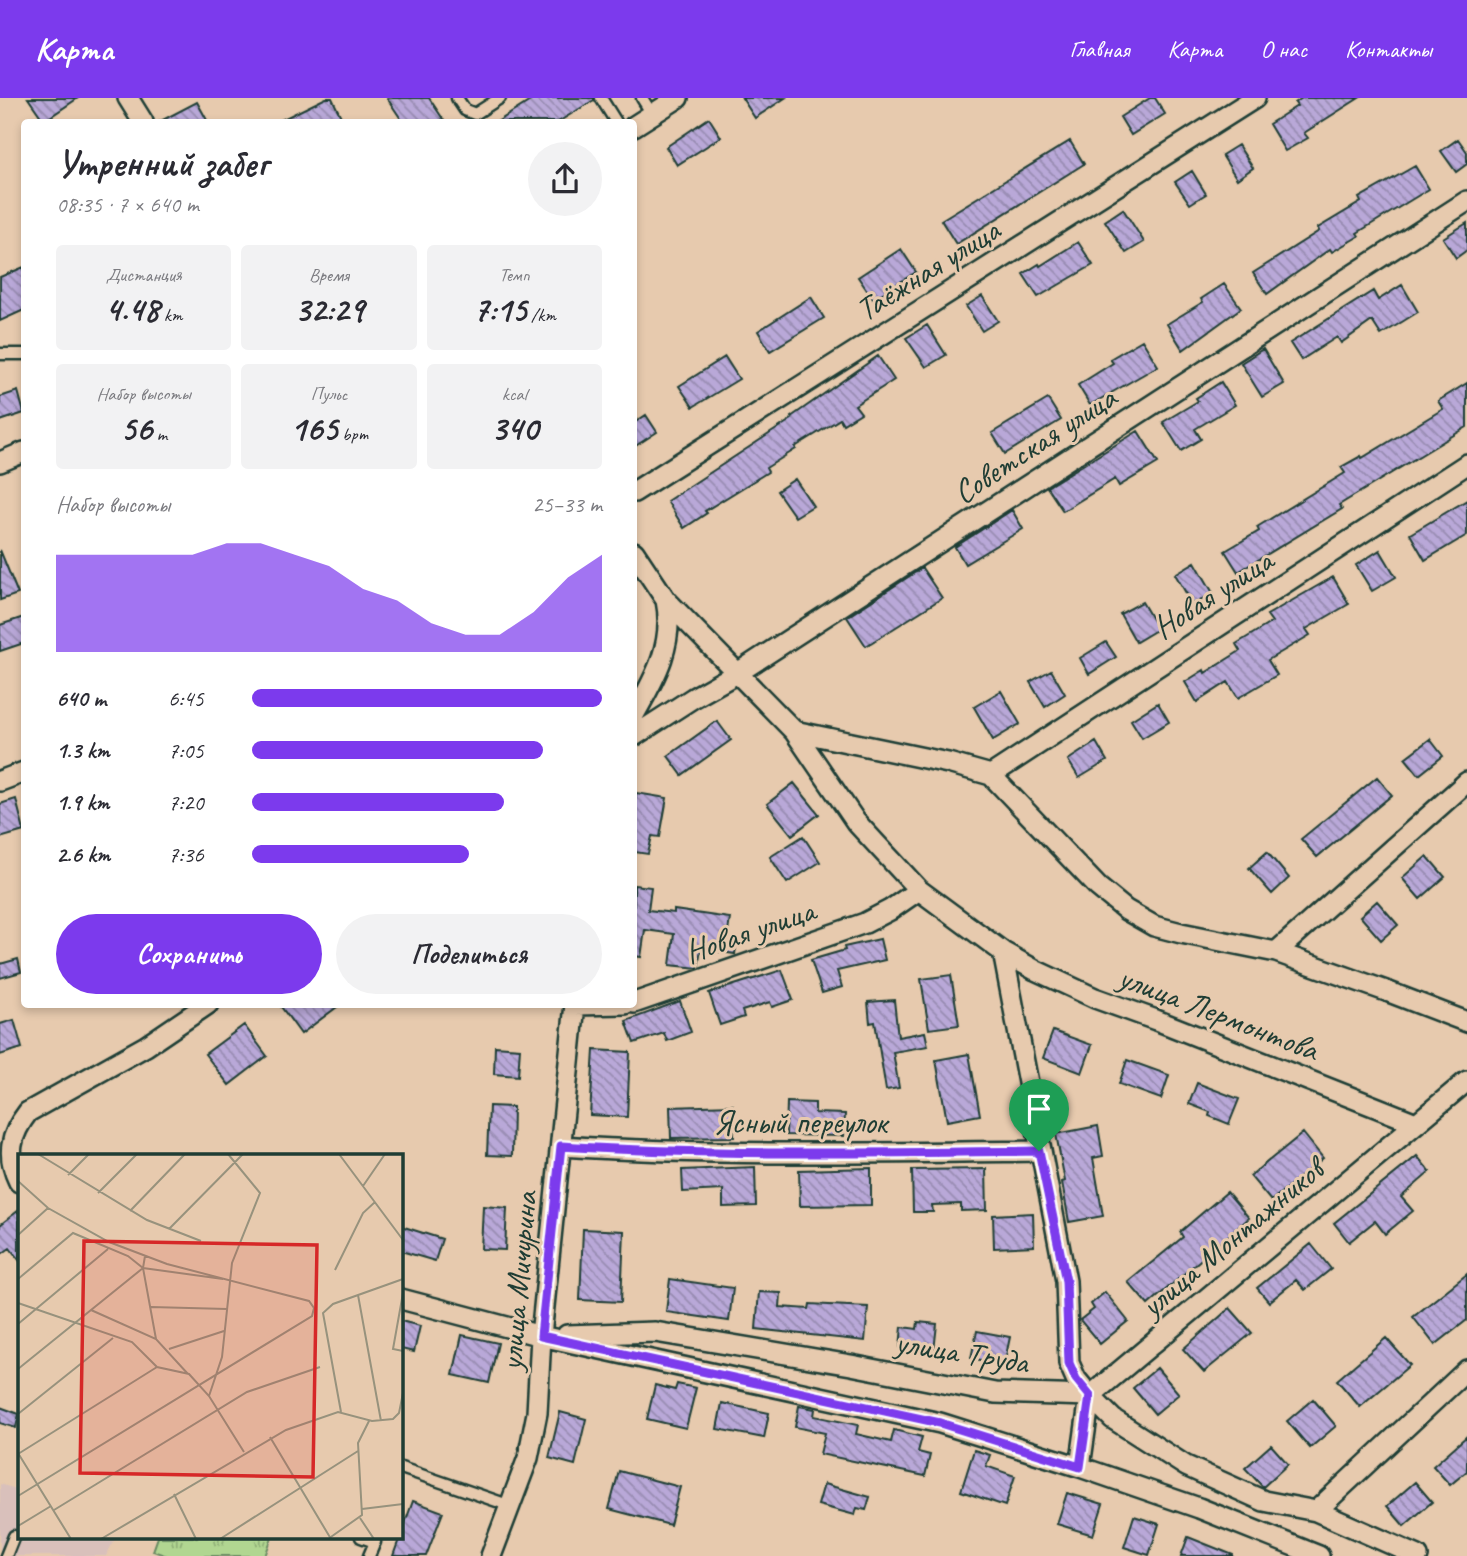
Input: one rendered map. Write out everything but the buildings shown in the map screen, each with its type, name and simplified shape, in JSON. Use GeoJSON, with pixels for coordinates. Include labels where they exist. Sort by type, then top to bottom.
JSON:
{"type":"FeatureCollection","features":[{"type":"Feature","properties":{"kind":"street"},"geometry":{"type":"LineString","coordinates":[[128,98],[141,119]]}},
{"type":"Feature","properties":{"kind":"street"},"geometry":{"type":"LineString","coordinates":[[637,121],[647,106],[678,98]]}},
{"type":"Feature","properties":{"kind":"street","name":"Таёжная улица"},"geometry":{"type":"LineString","coordinates":[[637,490],[1255,98]]}},
{"type":"Feature","properties":{"kind":"street","name":"Советская улица"},"geometry":{"type":"LineString","coordinates":[[637,734],[739,672],[1467,201]]}},
{"type":"Feature","properties":{"kind":"street"},"geometry":{"type":"LineString","coordinates":[[0,462],[21,453]]}},
{"type":"Feature","properties":{"kind":"street","name":"Новая улица"},"geometry":{"type":"LineString","coordinates":[[991,775],[1467,464]]}},
{"type":"Feature","properties":{"kind":"street","name":"улица Лермонтова"},"geometry":{"type":"LineString","coordinates":[[637,556],[666,600],[794,731],[856,822],[919,890],[1003,952],[1035,971],[1095,998],[1416,1123]]}},
{"type":"Feature","properties":{"kind":"street"},"geometry":{"type":"LineString","coordinates":[[637,710],[665,652],[669,617],[666,600]]}},
{"type":"Feature","properties":{"kind":"street"},"geometry":{"type":"LineString","coordinates":[[794,731],[991,775],[1098,887],[1126,910],[1154,926],[1276,952],[1467,1022]]}},
{"type":"Feature","properties":{"kind":"street"},"geometry":{"type":"LineString","coordinates":[[0,781],[21,773]]}},
{"type":"Feature","properties":{"kind":"street"},"geometry":{"type":"LineString","coordinates":[[1276,952],[1467,782]]}},
{"type":"Feature","properties":{"kind":"street","name":"Новая улица"},"geometry":{"type":"LineString","coordinates":[[637,1002],[865,923],[919,890]]}},
{"type":"Feature","properties":{"kind":"street"},"geometry":{"type":"LineString","coordinates":[[1003,952],[1066,1281],[1069,1363],[1076,1379],[1114,1419],[1186,1466],[1264,1501],[1316,1511],[1418,1556]]}},
{"type":"Feature","properties":{"kind":"street"},"geometry":{"type":"LineString","coordinates":[[18,1179],[11,1159],[12,1143],[17,1127],[28,1112],[146,1046],[202,1008]]}},
{"type":"Feature","properties":{"kind":"street","name":"улица Мичурина"},"geometry":{"type":"LineString","coordinates":[[491,1556],[528,1458],[534,1434],[541,1336],[575,1008]]}},
{"type":"Feature","properties":{"kind":"street","name":"улица Монтажников"},"geometry":{"type":"LineString","coordinates":[[1090,1396],[1467,1080]]}},
{"type":"Feature","properties":{"kind":"street","name":"Ясный переулок"},"geometry":{"type":"LineString","coordinates":[[561,1146],[662,1152],[801,1154],[1039,1151]]}},
{"type":"Feature","properties":{"kind":"street","name":"улица Труда"},"geometry":{"type":"LineString","coordinates":[[402,1299],[541,1336],[940,1423],[1199,1508],[1319,1556]]}},
{"type":"Feature","properties":{"kind":"street","name":"улица Труда"},"geometry":{"type":"LineString","coordinates":[[541,1336],[655,1332],[851,1365],[995,1393],[1090,1396]]}},
{"type":"Feature","properties":{"kind":"street"},"geometry":{"type":"LineString","coordinates":[[1316,1511],[1467,1370]]}},
{"type":"Feature","properties":{"kind":"street"},"geometry":{"type":"LineString","coordinates":[[1080,1467],[1090,1396]]}},
{"type":"Feature","properties":{"kind":"lane"},"geometry":{"type":"LineString","coordinates":[[457,98],[465,110],[475,114],[500,98]]}},
{"type":"Feature","properties":{"kind":"lane"},"geometry":{"type":"LineString","coordinates":[[601,98],[614,119]]}},
{"type":"Feature","properties":{"kind":"lane"},"geometry":{"type":"LineString","coordinates":[[0,354],[21,354]]}},
{"type":"Feature","properties":{"kind":"lane"},"geometry":{"type":"LineString","coordinates":[[402,1470],[511,1506]]}},
{"type":"Feature","properties":{"kind":"lane"},"geometry":{"type":"LineString","coordinates":[[6,1556],[14,1535]]}},
{"type":"Feature","properties":{"kind":"lane"},"geometry":{"type":"LineString","coordinates":[[369,1556],[376,1539]]}},
{"type":"Feature","properties":{"kind":"shaded area"},"geometry":{"type":"Polygon","coordinates":[[[0,1484],[18,1490],[18,1538],[115,1538],[106,1556],[0,1556],[0,1484]]]}},
{"type":"Feature","properties":{"kind":"green space"},"geometry":{"type":"Polygon","coordinates":[[[158,1538],[272,1538],[265,1556],[167,1556],[153,1551],[158,1538]]]}},
{"type":"Feature","properties":{"kind":"route"},"geometry":{"type":"LineString","coordinates":[[561,1146],[662,1152],[801,1154],[1039,1151],[1066,1281],[1069,1363],[1076,1379],[1090,1396],[1080,1467],[940,1423],[541,1336],[561,1146]]}}]}
